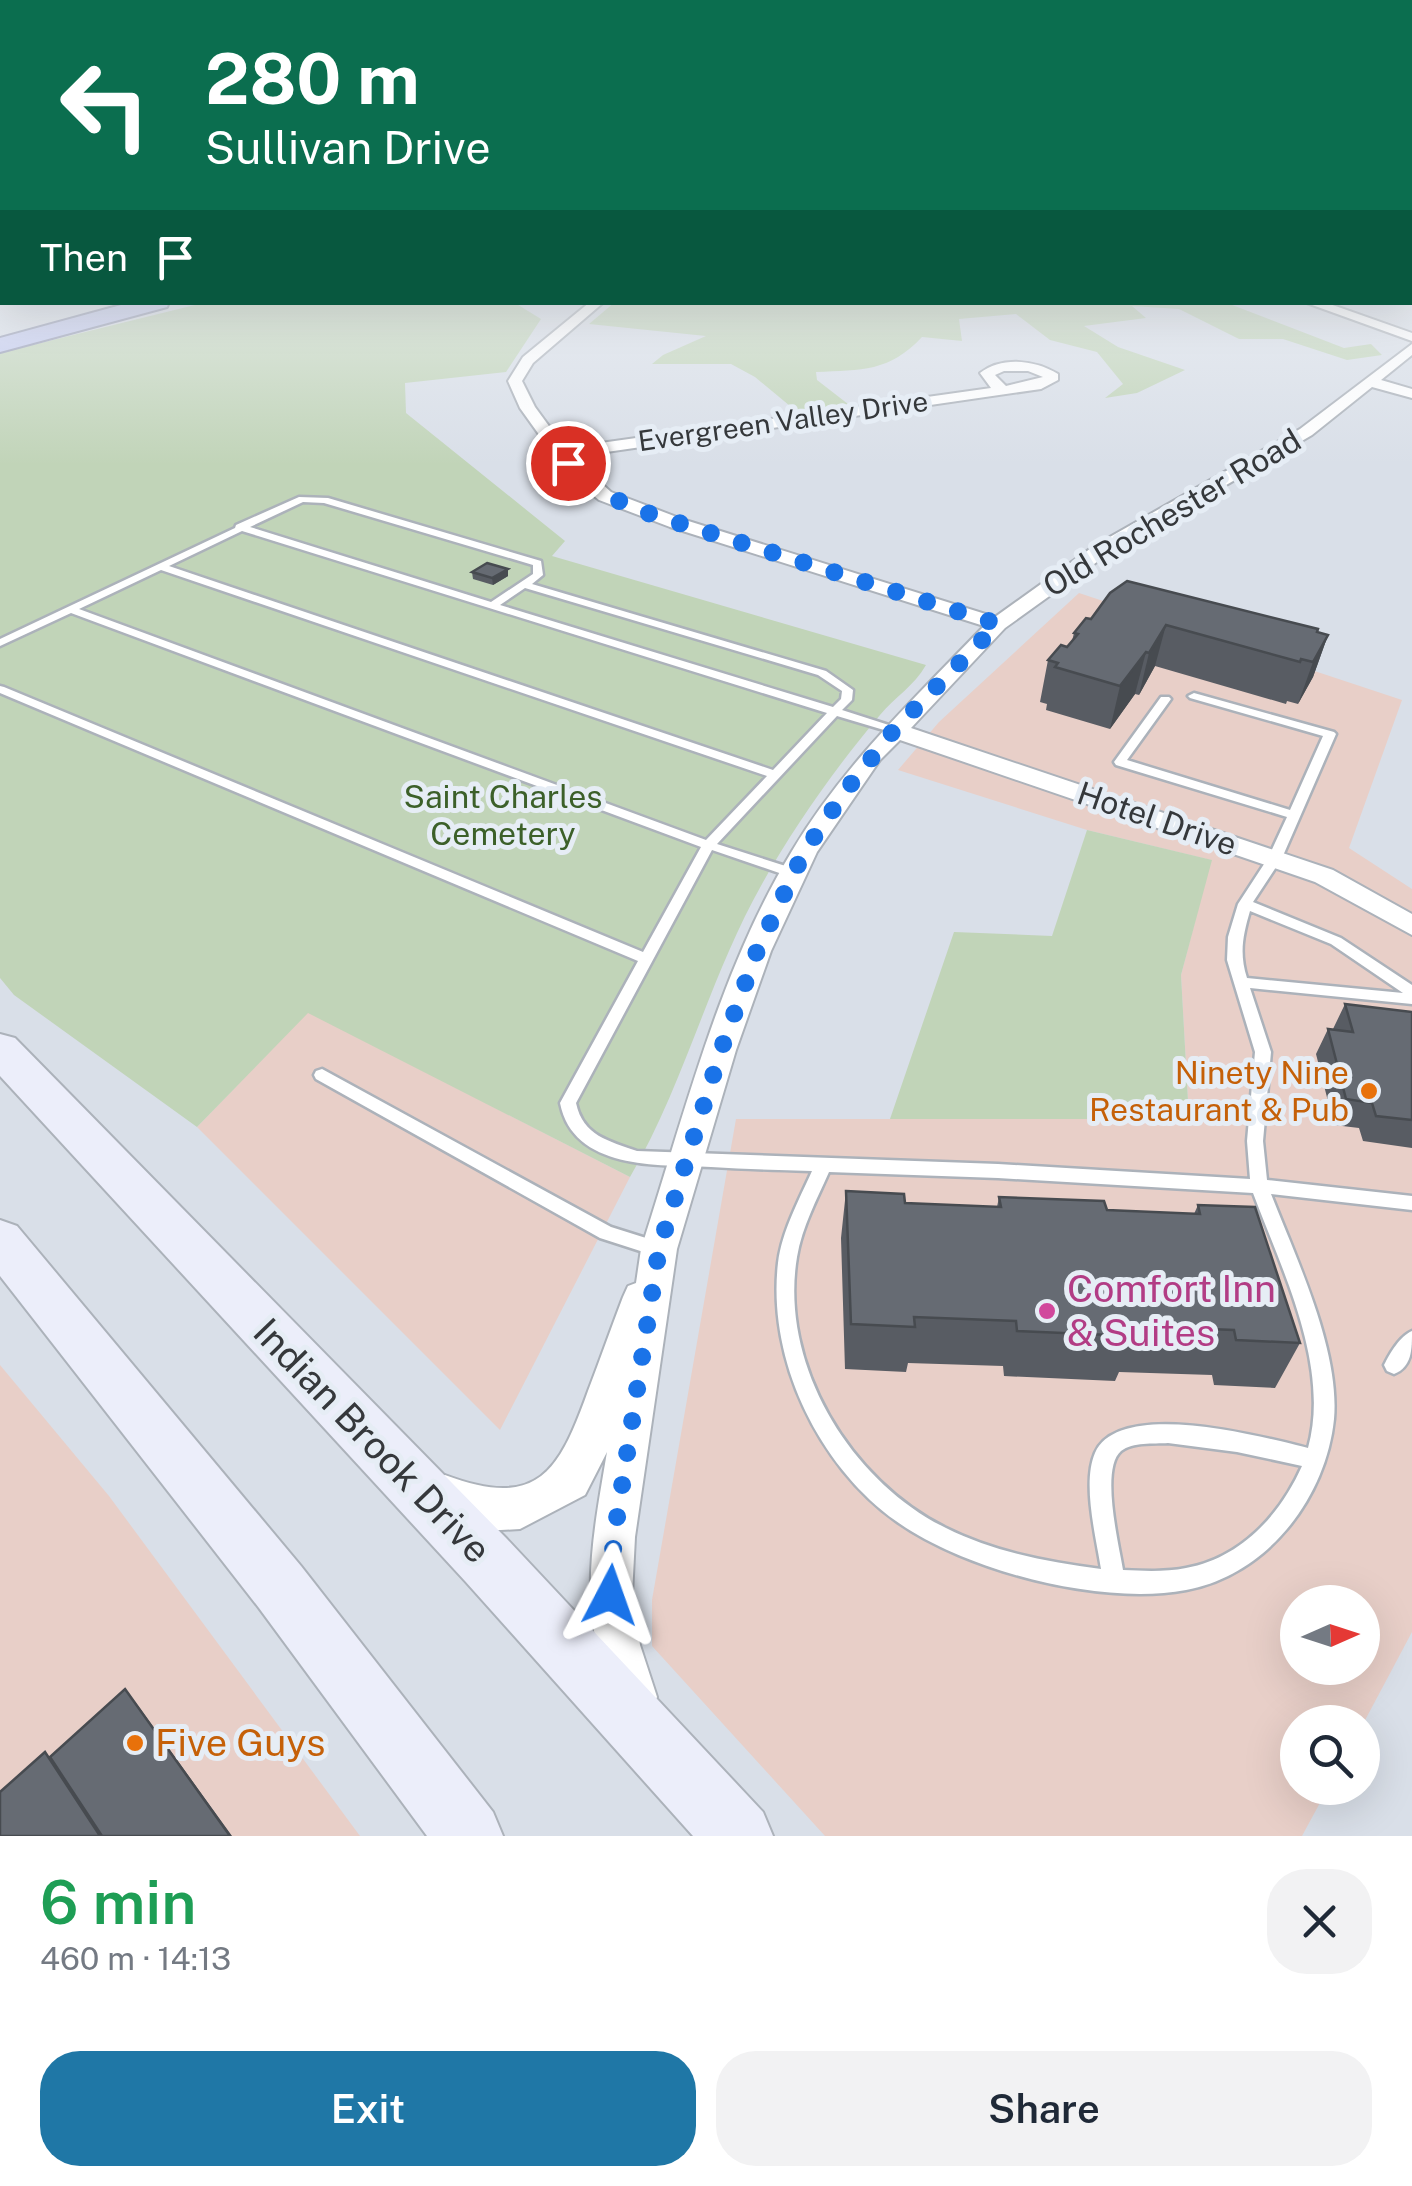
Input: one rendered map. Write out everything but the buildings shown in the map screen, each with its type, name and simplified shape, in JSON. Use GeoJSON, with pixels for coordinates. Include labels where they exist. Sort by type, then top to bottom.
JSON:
{"type":"FeatureCollection","features":[{"type":"Feature","properties":{"kind":"highway"},"geometry":{"type":"LineString","coordinates":[[0,326],[93,305]]}},
{"type":"Feature","properties":{"kind":"highway"},"geometry":{"type":"LineString","coordinates":[[0,336],[142,305]]}},
{"type":"Feature","properties":{"kind":"highway"},"geometry":{"type":"LineString","coordinates":[[0,345],[145,305]]}},
{"type":"Feature","properties":{"kind":"main road","name":"Indian Brook Drive"},"geometry":{"type":"LineString","coordinates":[[0,1049],[486,1560],[740,1836]]}},
{"type":"Feature","properties":{"kind":"main road"},"geometry":{"type":"LineString","coordinates":[[0,1240],[280,1588],[469,1836]]}},
{"type":"Feature","properties":{"kind":"street"},"geometry":{"type":"LineString","coordinates":[[594,305],[528,360],[515,381],[528,408],[592,488],[638,510],[998,624]]}},
{"type":"Feature","properties":{"kind":"street"},"geometry":{"type":"LineString","coordinates":[[1319,305],[1412,337]]}},
{"type":"Feature","properties":{"kind":"street","name":"Old Rochester Road"},"geometry":{"type":"LineString","coordinates":[[649,1741],[617,1645],[610,1595],[614,1537],[659,1249],[684,1162],[757,951],[793,873],[847,789],[894,730],[998,624],[1102,550],[1306,432],[1412,348]]}},
{"type":"Feature","properties":{"kind":"street"},"geometry":{"type":"LineString","coordinates":[[1369,381],[1412,394]]}},
{"type":"Feature","properties":{"kind":"street","name":"Evergreen Valley Drive"},"geometry":{"type":"LineString","coordinates":[[563,453],[1002,390]]}},
{"type":"Feature","properties":{"kind":"street","name":"Hotel Drive"},"geometry":{"type":"LineString","coordinates":[[894,730],[1275,858],[1354,890],[1412,926]]}},
{"type":"Feature","properties":{"kind":"street"},"geometry":{"type":"LineString","coordinates":[[408,1481],[482,1510],[520,1508],[570,1481],[586,1454],[659,1249]]}},
{"type":"Feature","properties":{"kind":"lane"},"geometry":{"type":"LineString","coordinates":[[0,642],[302,499],[325,500],[538,563],[538,576],[492,606]]}},
{"type":"Feature","properties":{"kind":"lane"},"geometry":{"type":"LineString","coordinates":[[239,527],[894,730]]}},
{"type":"Feature","properties":{"kind":"lane"},"geometry":{"type":"LineString","coordinates":[[159,566],[774,775]]}},
{"type":"Feature","properties":{"kind":"lane"},"geometry":{"type":"LineString","coordinates":[[526,585],[822,673],[848,690],[846,700],[708,845],[568,1103],[570,1120],[582,1136],[636,1158],[684,1162],[824,1164],[1259,1186],[1412,1203]]}},
{"type":"Feature","properties":{"kind":"lane"},"geometry":{"type":"LineString","coordinates":[[70,609],[793,873]]}},
{"type":"Feature","properties":{"kind":"lane"},"geometry":{"type":"LineString","coordinates":[[0,689],[645,958]]}},
{"type":"Feature","properties":{"kind":"lane"},"geometry":{"type":"LineString","coordinates":[[824,1164],[800,1218],[788,1262],[786,1309],[794,1359],[822,1421],[870,1486],[934,1534],[1001,1559],[1073,1576],[1143,1583],[1213,1572],[1260,1544],[1294,1505],[1316,1460],[1324,1414],[1321,1372],[1300,1297],[1259,1186],[1254,1141],[1263,1052],[1241,982],[1235,948],[1245,904],[1275,858],[1291,814],[1330,734],[1194,696]]}},
{"type":"Feature","properties":{"kind":"lane"},"geometry":{"type":"LineString","coordinates":[[1166,699],[1120,762],[1291,814]]}},
{"type":"Feature","properties":{"kind":"lane"},"geometry":{"type":"LineString","coordinates":[[1245,904],[1336,941],[1412,996]]}},
{"type":"Feature","properties":{"kind":"lane"},"geometry":{"type":"LineString","coordinates":[[1241,982],[1412,996]]}},
{"type":"Feature","properties":{"kind":"lane"},"geometry":{"type":"LineString","coordinates":[[322,1076],[606,1233],[659,1249]]}},
{"type":"Feature","properties":{"kind":"lane"},"geometry":{"type":"LineString","coordinates":[[1394,1365],[1412,1340]]}},
{"type":"Feature","properties":{"kind":"lane"},"geometry":{"type":"LineString","coordinates":[[1113,1580],[1102,1481],[1104,1454],[1117,1439],[1140,1433],[1211,1438],[1316,1460]]}},
{"type":"Feature","properties":{"kind":"shaded area"},"geometry":{"type":"Polygon","coordinates":[[[1079,593],[1402,700],[1349,848],[1412,889],[1412,1632],[1373,1705],[1280,1705],[1280,1805],[1319,1805],[1302,1836],[825,1836],[652,1646],[652,1600],[736,1119],[1189,1119],[1181,975],[1211,860],[1087,830],[898,770],[939,722],[1079,593]]]}},
{"type":"Feature","properties":{"kind":"shaded area"},"geometry":{"type":"Polygon","coordinates":[[[308,1012],[630,1177],[500,1430],[197,1127],[308,1012]]]}},
{"type":"Feature","properties":{"kind":"shaded area"},"geometry":{"type":"Polygon","coordinates":[[[0,1365],[109,1496],[360,1836],[0,1836],[0,1365]]]}},
{"type":"Feature","properties":{"kind":"green space","name":"Saint Charles Cemetery"},"geometry":{"type":"Polygon","coordinates":[[[195,305],[518,305],[541,319],[506,372],[405,383],[406,413],[565,541],[552,556],[926,665],[848,755],[775,862],[743,920],[666,1106],[630,1177],[308,1013],[197,1127],[14,995],[0,978],[0,353],[195,305]]]}},
{"type":"Feature","properties":{"kind":"green space"},"geometry":{"type":"Polygon","coordinates":[[[611,305],[1232,305],[1344,348],[1371,344],[1382,355],[1347,360],[1283,339],[1239,339],[1179,309],[1132,306],[1146,318],[1084,326],[1118,347],[1185,370],[1137,393],[1105,398],[1123,384],[1097,352],[1050,340],[1016,314],[959,319],[962,341],[922,337],[898,357],[874,367],[816,372],[817,380],[848,404],[796,411],[755,377],[731,364],[652,364],[706,336],[589,324],[611,305]]]}},
{"type":"Feature","properties":{"kind":"green space"},"geometry":{"type":"Polygon","coordinates":[[[1087,830],[1212,860],[1181,975],[1189,1119],[890,1119],[954,932],[1052,936],[1087,830]]]}},
{"type":"Feature","properties":{"kind":"place","name":"Ninety Nine Restaurant & Pub"},"geometry":{"type":"Point","coordinates":[1369,1091]}},
{"type":"Feature","properties":{"kind":"place","name":"Comfort Inn & Suites"},"geometry":{"type":"Point","coordinates":[1047,1311]}},
{"type":"Feature","properties":{"kind":"place","name":"Five Guys"},"geometry":{"type":"Point","coordinates":[135,1743]}},
{"type":"Feature","properties":{"kind":"route"},"geometry":{"type":"LineString","coordinates":[[568,463],[592,488],[638,510],[998,624],[894,730],[847,789],[804,852],[757,951],[684,1162],[659,1249],[614,1537],[610,1595]]}}]}
